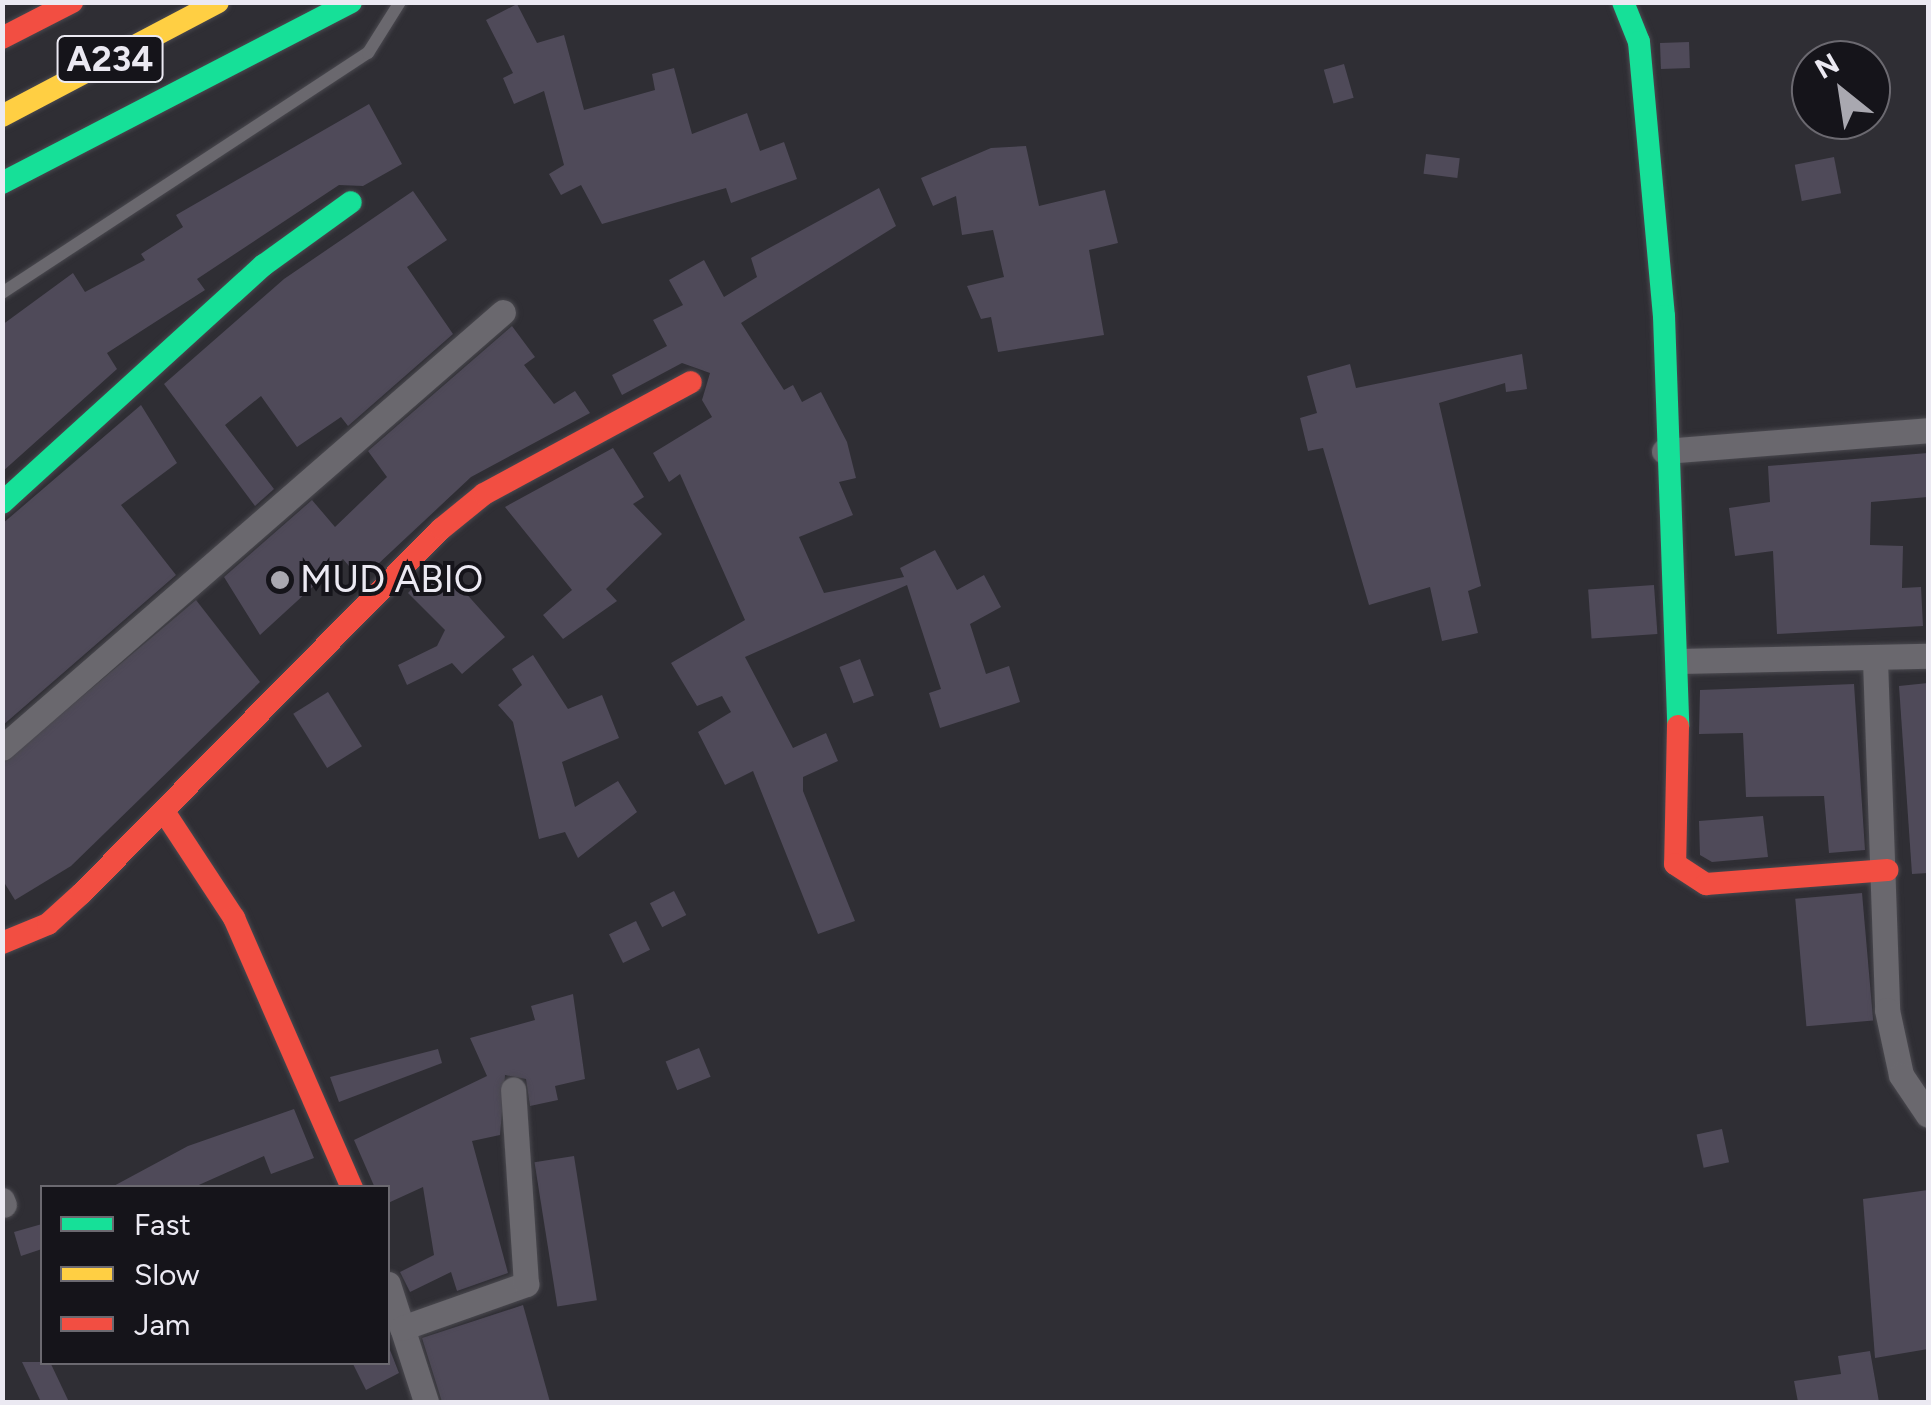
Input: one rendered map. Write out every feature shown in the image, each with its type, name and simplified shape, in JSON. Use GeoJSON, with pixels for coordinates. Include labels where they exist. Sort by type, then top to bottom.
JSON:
{"type":"FeatureCollection","features":[{"type":"Feature","properties":{"kind":"main road","name":"A234"},"geometry":{"type":"LineString","coordinates":[[2,38],[72,2]]}},
{"type":"Feature","properties":{"kind":"main road","name":"A234"},"geometry":{"type":"LineString","coordinates":[[2,116],[218,2]]}},
{"type":"Feature","properties":{"kind":"main road"},"geometry":{"type":"LineString","coordinates":[[2,183],[351,2]]}},
{"type":"Feature","properties":{"kind":"main road"},"geometry":{"type":"LineString","coordinates":[[1623,2],[1641,61],[1664,316],[1664,451],[1679,661],[1672,842],[1685,877],[1706,884],[1887,870]]}},
{"type":"Feature","properties":{"kind":"main road"},"geometry":{"type":"LineString","coordinates":[[2,503],[264,265],[352,202]]}},
{"type":"Feature","properties":{"kind":"main road"},"geometry":{"type":"LineString","coordinates":[[2,942],[48,924],[166,813],[441,528],[484,494],[692,382]]}},
{"type":"Feature","properties":{"kind":"main road"},"geometry":{"type":"LineString","coordinates":[[166,813],[234,918],[351,1185]]}},
{"type":"Feature","properties":{"kind":"street"},"geometry":{"type":"LineString","coordinates":[[2,748],[503,312]]}},
{"type":"Feature","properties":{"kind":"street"},"geometry":{"type":"LineString","coordinates":[[1664,451],[1928,430]]}},
{"type":"Feature","properties":{"kind":"street"},"geometry":{"type":"LineString","coordinates":[[1679,661],[1928,656]]}},
{"type":"Feature","properties":{"kind":"street"},"geometry":{"type":"LineString","coordinates":[[1875,660],[1887,870],[1891,1039],[1928,1115]]}},
{"type":"Feature","properties":{"kind":"street"},"geometry":{"type":"LineString","coordinates":[[402,1328],[526,1284],[512,1090]]}},
{"type":"Feature","properties":{"kind":"street"},"geometry":{"type":"LineString","coordinates":[[390,1290],[426,1402]]}},
{"type":"Feature","properties":{"kind":"lane"},"geometry":{"type":"LineString","coordinates":[[2,293],[353,64],[392,26],[400,2]]}},
{"type":"Feature","properties":{"kind":"building"},"geometry":{"type":"Polygon","coordinates":[[[517,4],[537,43],[564,35],[584,110],[655,90],[652,74],[674,68],[692,134],[747,113],[760,151],[784,142],[797,179],[731,203],[726,188],[602,224],[581,185],[561,195],[549,174],[564,165],[544,91],[514,104],[503,78],[513,73],[486,20],[517,4]]]}},
{"type":"Feature","properties":{"kind":"building"},"geometry":{"type":"Polygon","coordinates":[[[1689,42],[1690,68],[1661,69],[1660,43],[1689,42]]]}},
{"type":"Feature","properties":{"kind":"building"},"geometry":{"type":"Polygon","coordinates":[[[1344,64],[1354,98],[1333,103],[1324,70],[1344,64]]]}},
{"type":"Feature","properties":{"kind":"building"},"geometry":{"type":"Polygon","coordinates":[[[369,104],[402,164],[363,186],[339,185],[197,279],[205,290],[107,353],[117,369],[2,472],[2,325],[73,273],[85,292],[145,260],[141,254],[183,227],[176,215],[369,104]]]}},
{"type":"Feature","properties":{"kind":"building"},"geometry":{"type":"Polygon","coordinates":[[[1026,146],[1039,206],[1105,190],[1118,243],[1089,250],[1104,335],[998,352],[991,317],[981,319],[967,286],[1004,277],[993,230],[962,235],[956,196],[933,206],[921,178],[991,148],[1026,146]]]}},
{"type":"Feature","properties":{"kind":"building"},"geometry":{"type":"Polygon","coordinates":[[[1426,154],[1460,158],[1457,178],[1424,174],[1426,154]]]}},
{"type":"Feature","properties":{"kind":"building"},"geometry":{"type":"Polygon","coordinates":[[[1834,157],[1841,193],[1802,201],[1795,165],[1834,157]]]}},
{"type":"Feature","properties":{"kind":"building"},"geometry":{"type":"Polygon","coordinates":[[[879,188],[896,226],[741,323],[784,390],[793,385],[802,402],[821,392],[847,442],[856,478],[839,482],[853,515],[799,537],[824,593],[904,577],[900,568],[935,550],[957,590],[984,575],[1001,607],[970,624],[986,674],[1009,666],[1020,702],[940,728],[929,693],[941,689],[907,585],[745,657],[793,748],[826,733],[838,761],[803,777],[803,791],[855,921],[818,934],[753,771],[725,785],[698,732],[731,712],[722,696],[697,706],[671,663],[745,620],[680,474],[669,482],[653,453],[712,417],[702,400],[710,373],[682,363],[622,395],[612,375],[667,346],[653,320],[683,305],[669,280],[704,260],[724,297],[757,277],[751,258],[879,188]]]}},
{"type":"Feature","properties":{"kind":"building"},"geometry":{"type":"Polygon","coordinates":[[[413,191],[447,240],[407,267],[453,334],[348,426],[341,417],[297,447],[261,396],[225,425],[274,489],[255,506],[164,384],[284,279],[413,191]]]}},
{"type":"Feature","properties":{"kind":"building"},"geometry":{"type":"Polygon","coordinates":[[[512,326],[535,357],[524,365],[554,404],[575,391],[590,413],[471,477],[361,580],[343,559],[260,635],[224,577],[312,500],[335,527],[387,477],[368,451],[512,326]]]}},
{"type":"Feature","properties":{"kind":"building"},"geometry":{"type":"Polygon","coordinates":[[[1522,354],[1527,389],[1506,392],[1505,383],[1439,403],[1481,586],[1468,591],[1478,633],[1442,641],[1430,587],[1369,605],[1323,448],[1308,451],[1300,418],[1317,413],[1307,376],[1350,364],[1356,388],[1522,354]]]}},
{"type":"Feature","properties":{"kind":"building"},"geometry":{"type":"Polygon","coordinates":[[[141,405],[177,463],[121,505],[176,575],[2,726],[2,524],[141,405]]]}},
{"type":"Feature","properties":{"kind":"building"},"geometry":{"type":"Polygon","coordinates":[[[613,448],[644,497],[633,504],[662,534],[606,589],[617,601],[563,639],[543,615],[572,590],[505,507],[613,448]]]}},
{"type":"Feature","properties":{"kind":"building"},"geometry":{"type":"Polygon","coordinates":[[[1928,453],[1928,497],[1871,502],[1870,545],[1903,546],[1902,588],[1921,587],[1923,626],[1777,634],[1773,551],[1735,556],[1729,508],[1770,502],[1768,466],[1928,453]]]}},
{"type":"Feature","properties":{"kind":"building"},"geometry":{"type":"Polygon","coordinates":[[[438,562],[505,637],[462,674],[452,663],[407,685],[398,665],[437,646],[445,630],[408,593],[438,562]]]}},
{"type":"Feature","properties":{"kind":"building"},"geometry":{"type":"Polygon","coordinates":[[[1654,585],[1657,634],[1592,638],[1588,590],[1654,585]]]}},
{"type":"Feature","properties":{"kind":"building"},"geometry":{"type":"Polygon","coordinates":[[[196,600],[260,682],[71,866],[15,900],[2,879],[2,764],[196,600]]]}},
{"type":"Feature","properties":{"kind":"building"},"geometry":{"type":"Polygon","coordinates":[[[533,655],[568,709],[602,695],[619,738],[562,762],[575,807],[618,781],[637,812],[578,858],[565,832],[539,839],[513,722],[498,705],[522,685],[512,669],[533,655]]]}},
{"type":"Feature","properties":{"kind":"building"},"geometry":{"type":"Polygon","coordinates":[[[860,659],[874,695],[853,703],[839,667],[860,659]]]}},
{"type":"Feature","properties":{"kind":"building"},"geometry":{"type":"Polygon","coordinates":[[[1928,683],[1928,873],[1912,874],[1899,686],[1928,683]]]}},
{"type":"Feature","properties":{"kind":"building"},"geometry":{"type":"Polygon","coordinates":[[[1854,684],[1865,850],[1829,853],[1824,796],[1746,797],[1743,733],[1699,734],[1700,690],[1854,684]]]}},
{"type":"Feature","properties":{"kind":"building"},"geometry":{"type":"Polygon","coordinates":[[[328,692],[362,746],[327,768],[293,714],[328,692]]]}},
{"type":"Feature","properties":{"kind":"building"},"geometry":{"type":"Polygon","coordinates":[[[1763,816],[1768,857],[1712,862],[1700,855],[1699,821],[1763,816]]]}},
{"type":"Feature","properties":{"kind":"building"},"geometry":{"type":"Polygon","coordinates":[[[674,891],[686,915],[662,927],[650,903],[674,891]]]}},
{"type":"Feature","properties":{"kind":"building"},"geometry":{"type":"Polygon","coordinates":[[[1862,893],[1873,1021],[1806,1026],[1795,899],[1862,893]]]}},
{"type":"Feature","properties":{"kind":"building"},"geometry":{"type":"Polygon","coordinates":[[[636,921],[650,950],[623,963],[609,934],[636,921]]]}},
{"type":"Feature","properties":{"kind":"building"},"geometry":{"type":"Polygon","coordinates":[[[573,994],[585,1079],[555,1086],[558,1100],[530,1106],[526,1079],[505,1075],[500,1135],[472,1141],[508,1273],[457,1291],[451,1272],[410,1292],[400,1272],[434,1255],[423,1187],[390,1202],[390,1185],[374,1185],[354,1140],[487,1076],[470,1038],[535,1020],[531,1006],[573,994]]]}},
{"type":"Feature","properties":{"kind":"building"},"geometry":{"type":"Polygon","coordinates":[[[699,1048],[711,1077],[677,1090],[666,1061],[699,1048]]]}},
{"type":"Feature","properties":{"kind":"building"},"geometry":{"type":"Polygon","coordinates":[[[438,1049],[442,1063],[339,1102],[330,1077],[438,1049]]]}},
{"type":"Feature","properties":{"kind":"building"},"geometry":{"type":"Polygon","coordinates":[[[294,1109],[314,1158],[271,1174],[264,1156],[199,1185],[116,1185],[188,1146],[294,1109]]]}},
{"type":"Feature","properties":{"kind":"building"},"geometry":{"type":"Polygon","coordinates":[[[1722,1129],[1729,1162],[1704,1168],[1697,1134],[1722,1129]]]}},
{"type":"Feature","properties":{"kind":"building"},"geometry":{"type":"Polygon","coordinates":[[[574,1156],[597,1300],[557,1306],[534,1162],[574,1156]]]}},
{"type":"Feature","properties":{"kind":"building"},"geometry":{"type":"Polygon","coordinates":[[[1928,1190],[1928,1349],[1875,1358],[1863,1199],[1928,1190]]]}},
{"type":"Feature","properties":{"kind":"building"},"geometry":{"type":"Polygon","coordinates":[[[40,1225],[40,1250],[21,1256],[14,1232],[40,1225]]]}},
{"type":"Feature","properties":{"kind":"building"},"geometry":{"type":"Polygon","coordinates":[[[523,1305],[550,1402],[442,1402],[422,1338],[523,1305]]]}},
{"type":"Feature","properties":{"kind":"building"},"geometry":{"type":"Polygon","coordinates":[[[390,1350],[399,1373],[366,1390],[354,1365],[390,1365],[390,1350]]]}},
{"type":"Feature","properties":{"kind":"building"},"geometry":{"type":"Polygon","coordinates":[[[1870,1351],[1879,1402],[1798,1402],[1794,1381],[1841,1374],[1838,1356],[1870,1351]]]}},
{"type":"Feature","properties":{"kind":"building"},"geometry":{"type":"Polygon","coordinates":[[[22,1362],[51,1365],[69,1402],[41,1402],[22,1362]]]}},
{"type":"Feature","properties":{"kind":"traffic: fast"},"geometry":{"type":"LineString","coordinates":[[2,183],[351,2]]}},
{"type":"Feature","properties":{"kind":"traffic: fast"},"geometry":{"type":"LineString","coordinates":[[1623,2],[1639,42],[1664,316],[1678,726]]}},
{"type":"Feature","properties":{"kind":"traffic: fast"},"geometry":{"type":"LineString","coordinates":[[2,503],[264,265],[351,202]]}},
{"type":"Feature","properties":{"kind":"traffic: slow"},"geometry":{"type":"LineString","coordinates":[[2,116],[218,2]]}},
{"type":"Feature","properties":{"kind":"traffic: jam"},"geometry":{"type":"LineString","coordinates":[[2,38],[72,2]]}},
{"type":"Feature","properties":{"kind":"traffic: jam"},"geometry":{"type":"LineString","coordinates":[[2,943],[48,924],[81,894],[441,529],[484,494],[691,382]]}},
{"type":"Feature","properties":{"kind":"traffic: jam"},"geometry":{"type":"LineString","coordinates":[[1678,726],[1675,864],[1706,884],[1887,870]]}},
{"type":"Feature","properties":{"kind":"traffic: jam"},"geometry":{"type":"LineString","coordinates":[[165,813],[234,918],[351,1185]]}},
{"type":"Feature","properties":{"kind":"place","name":"MUD ABIO"},"geometry":{"type":"Point","coordinates":[280,580]}}]}
